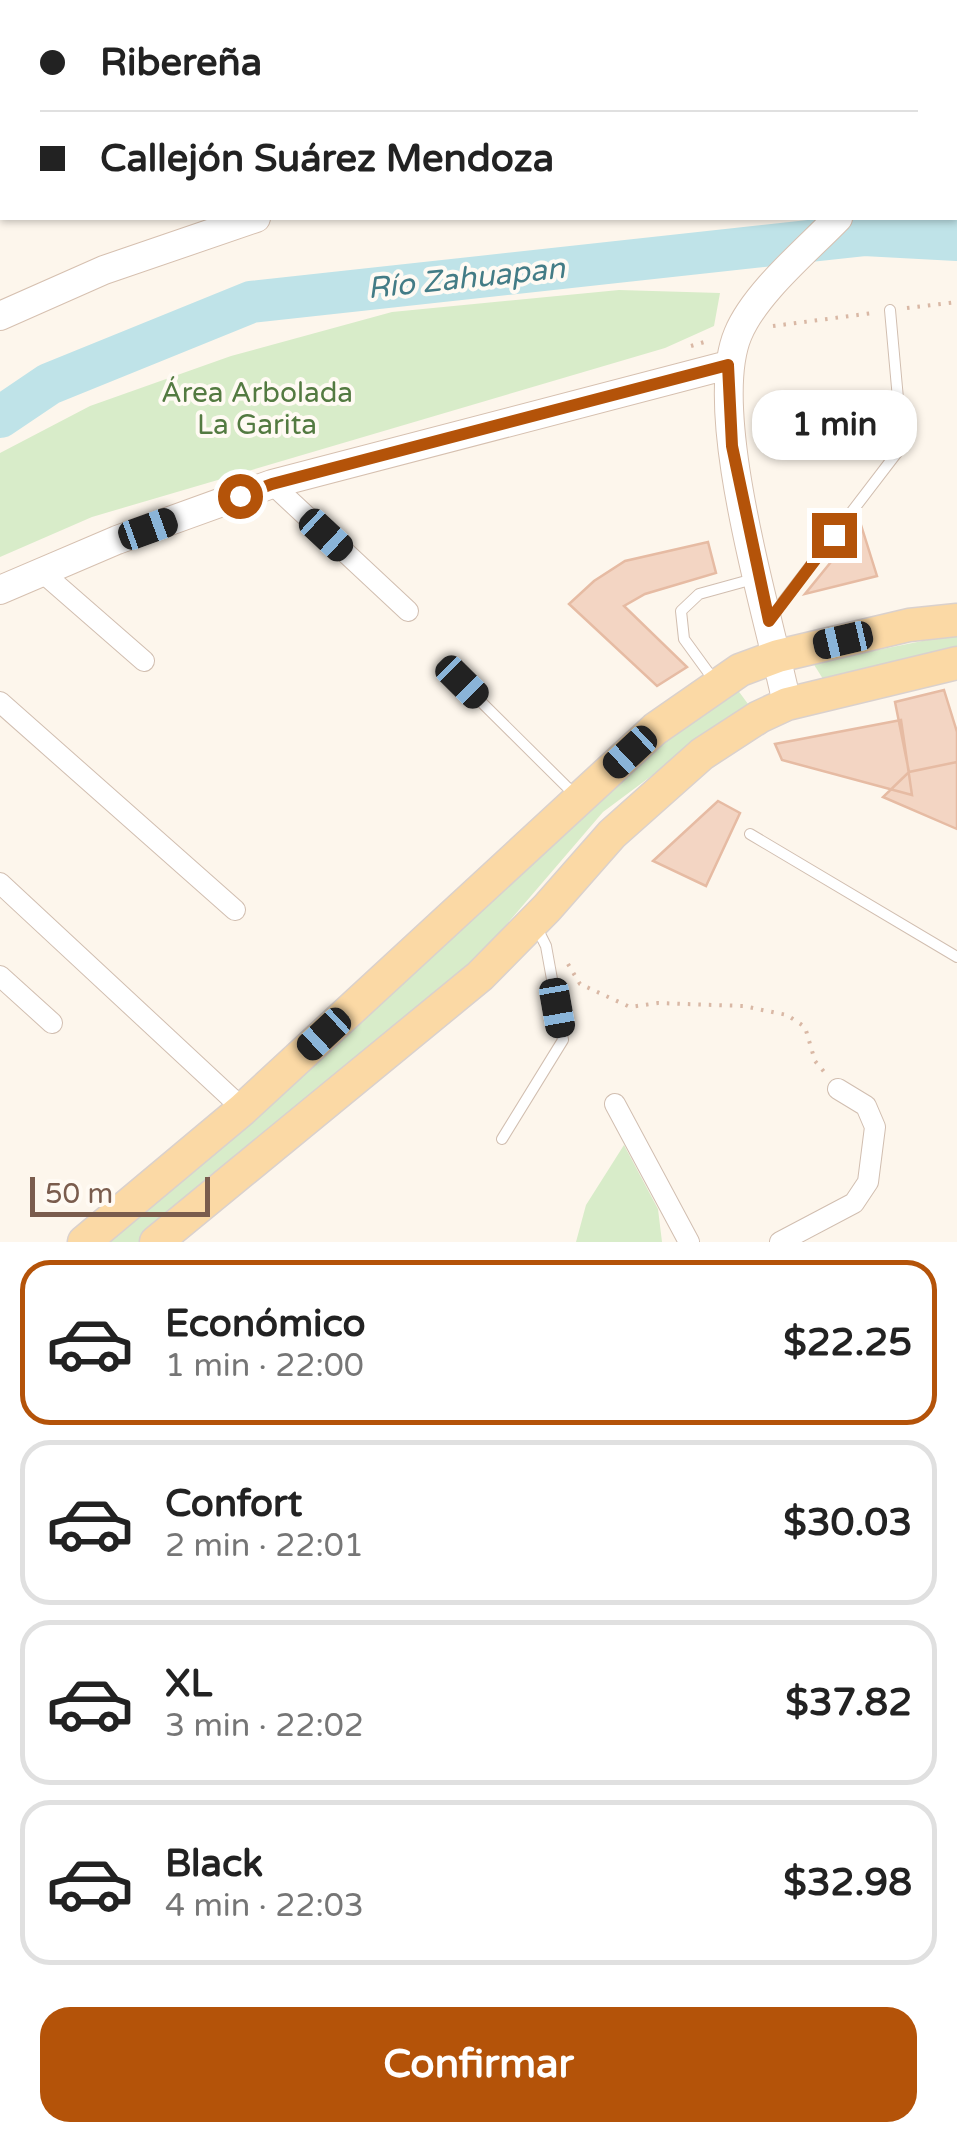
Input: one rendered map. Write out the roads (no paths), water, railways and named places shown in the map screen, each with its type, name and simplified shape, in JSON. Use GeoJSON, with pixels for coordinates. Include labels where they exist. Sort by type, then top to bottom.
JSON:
{"type":"FeatureCollection","features":[{"type":"Feature","properties":{"kind":"main road"},"geometry":{"type":"LineString","coordinates":[[84,1242],[243,1109],[655,728],[740,670],[778,656],[908,625],[957,620]]}},
{"type":"Feature","properties":{"kind":"main road"},"geometry":{"type":"LineString","coordinates":[[156,1242],[464,988],[560,894],[612,834],[702,754],[787,704],[957,664]]}},
{"type":"Feature","properties":{"kind":"street"},"geometry":{"type":"LineString","coordinates":[[0,316],[104,270],[250,220]]}},
{"type":"Feature","properties":{"kind":"street"},"geometry":{"type":"LineString","coordinates":[[787,704],[732,446],[728,365],[738,331],[761,299],[836,220]]}},
{"type":"Feature","properties":{"kind":"street"},"geometry":{"type":"LineString","coordinates":[[0,590],[117,540],[272,484],[728,365]]}},
{"type":"Feature","properties":{"kind":"street"},"geometry":{"type":"LineString","coordinates":[[272,484],[408,611]]}},
{"type":"Feature","properties":{"kind":"street"},"geometry":{"type":"LineString","coordinates":[[42,572],[144,661]]}},
{"type":"Feature","properties":{"kind":"street"},"geometry":{"type":"LineString","coordinates":[[0,702],[234,910]]}},
{"type":"Feature","properties":{"kind":"street"},"geometry":{"type":"LineString","coordinates":[[0,882],[243,1109]]}},
{"type":"Feature","properties":{"kind":"street"},"geometry":{"type":"LineString","coordinates":[[0,976],[52,1023]]}},
{"type":"Feature","properties":{"kind":"street"},"geometry":{"type":"LineString","coordinates":[[780,1242],[854,1203],[868,1182],[874,1127],[866,1106],[838,1089]]}},
{"type":"Feature","properties":{"kind":"street"},"geometry":{"type":"LineString","coordinates":[[615,1104],[689,1242]]}},
{"type":"Feature","properties":{"kind":"lane"},"geometry":{"type":"LineString","coordinates":[[769,621],[899,450],[890,310]]}},
{"type":"Feature","properties":{"kind":"lane"},"geometry":{"type":"LineString","coordinates":[[718,685],[684,639],[681,611],[699,594],[758,578]]}},
{"type":"Feature","properties":{"kind":"lane"},"geometry":{"type":"LineString","coordinates":[[462,682],[579,799]]}},
{"type":"Feature","properties":{"kind":"lane"},"geometry":{"type":"LineString","coordinates":[[750,834],[957,956]]}},
{"type":"Feature","properties":{"kind":"lane"},"geometry":{"type":"LineString","coordinates":[[502,1139],[563,1040],[546,946],[533,922]]}},
{"type":"Feature","properties":{"kind":"waterway","name":"Río Zahuapan"},"geometry":{"type":"LineString","coordinates":[[0,417],[49,384],[251,302],[864,235],[957,240]]}},
{"type":"Feature","properties":{"kind":"park label","name":"Área Arbolada La Garita"},"geometry":{"type":"Point","coordinates":[257,408]}}]}
